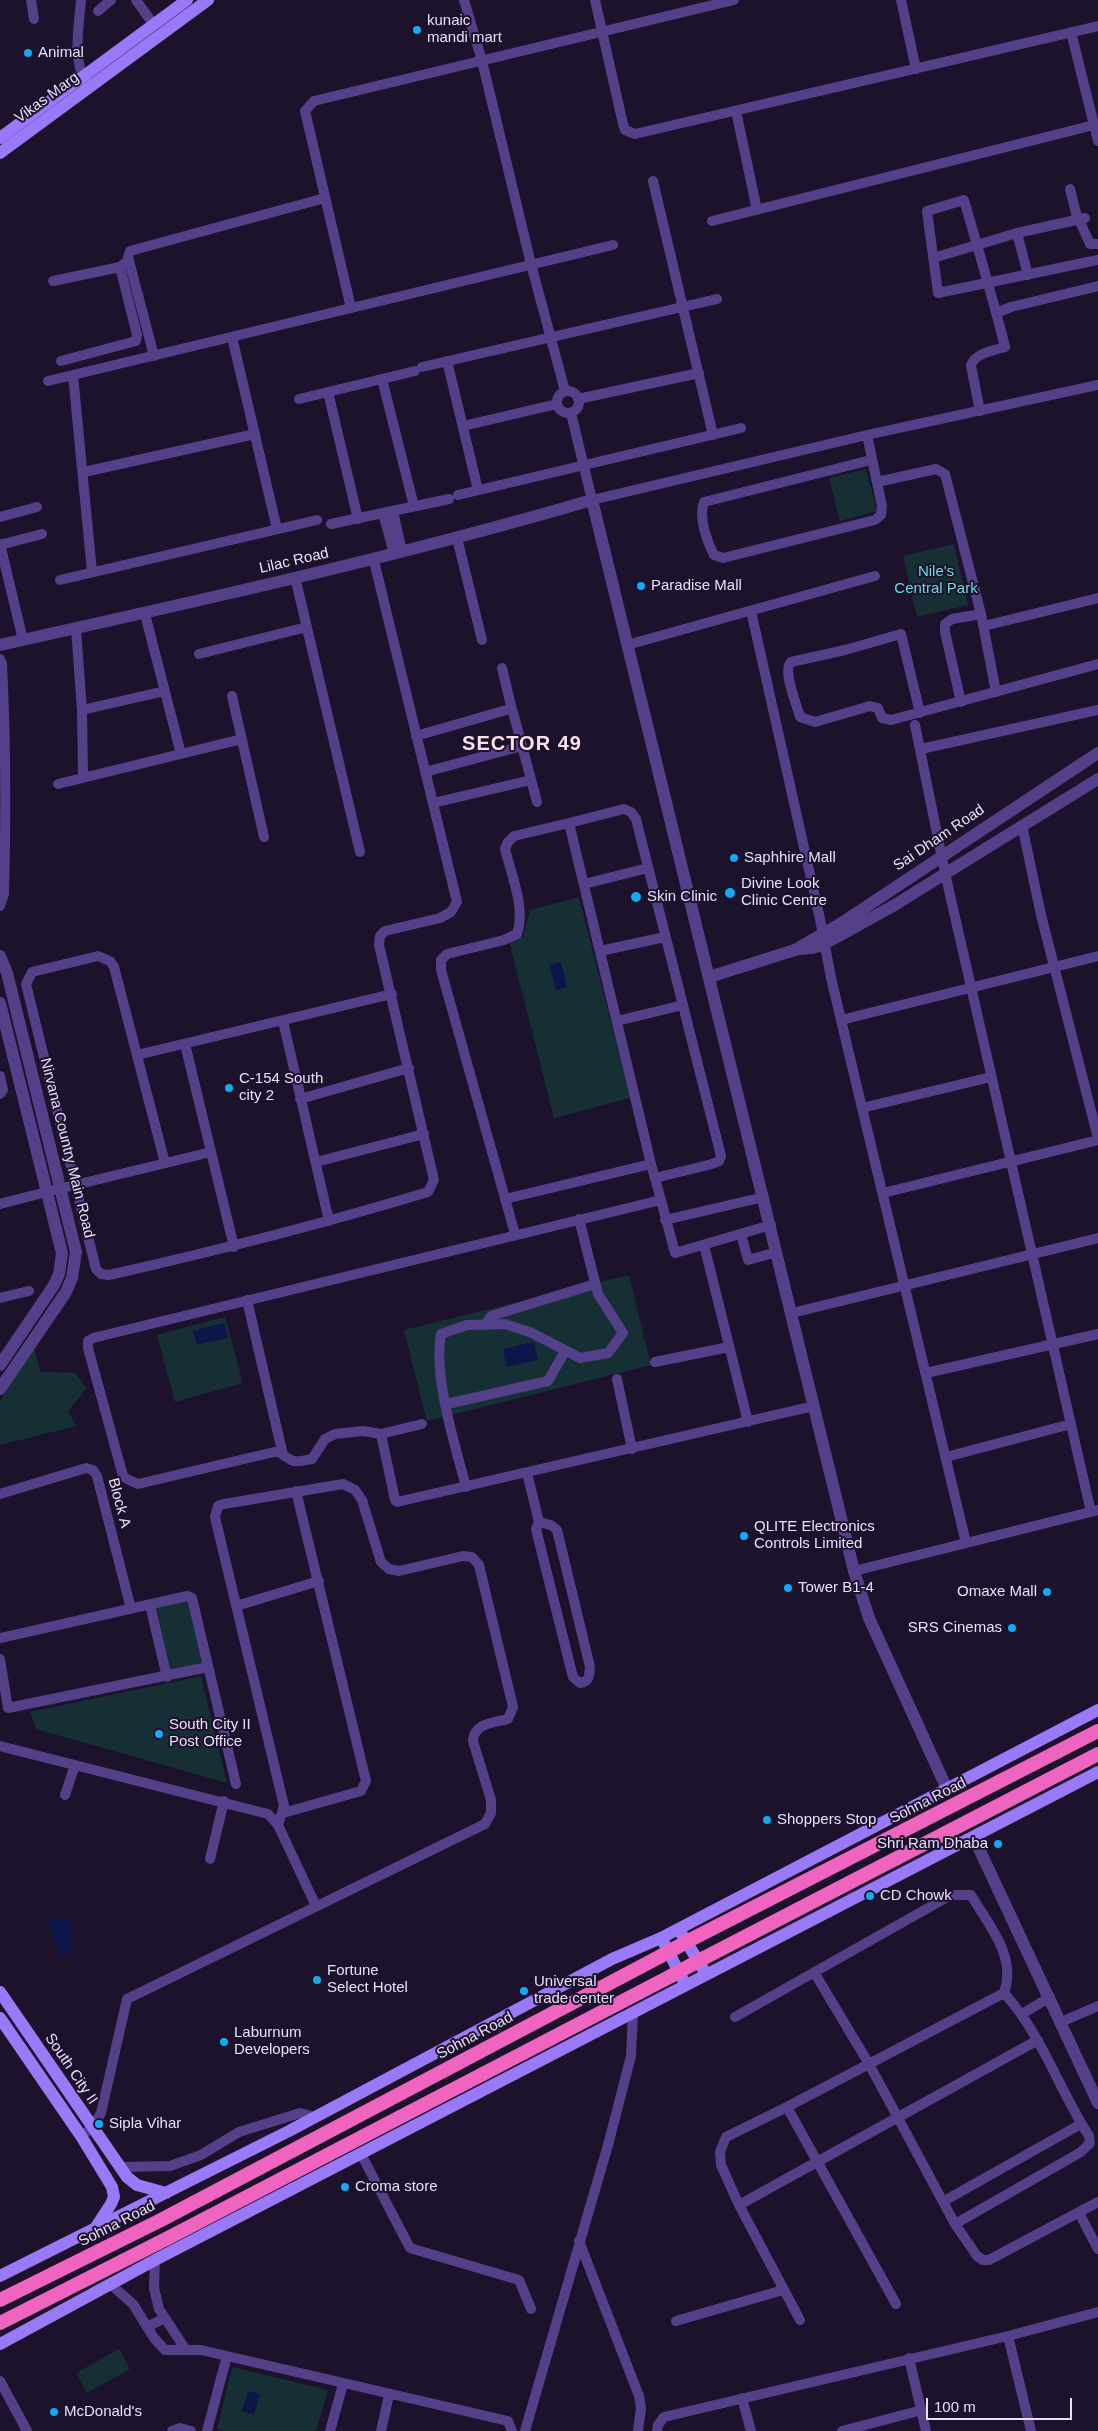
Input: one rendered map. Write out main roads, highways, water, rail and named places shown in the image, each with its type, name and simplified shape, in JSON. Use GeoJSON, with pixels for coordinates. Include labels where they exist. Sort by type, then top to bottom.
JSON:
{"type":"FeatureCollection","features":[{"type":"Feature","properties":{"kind":"highway","name":"Sohna Road"},"geometry":{"type":"LineString","coordinates":[[0,2300],[162,2220],[690,1940],[1098,1731]]}},
{"type":"Feature","properties":{"kind":"highway"},"geometry":{"type":"LineString","coordinates":[[0,2323],[392,2122],[1098,1754]]}},
{"type":"Feature","properties":{"kind":"main road"},"geometry":{"type":"LineString","coordinates":[[158,29],[187,0]]}},
{"type":"Feature","properties":{"kind":"main road"},"geometry":{"type":"LineString","coordinates":[[0,138],[82,76],[208,0]]}},
{"type":"Feature","properties":{"kind":"main road","name":"Vikas Marg"},"geometry":{"type":"LineString","coordinates":[[0,153],[88,88],[158,29]]}},
{"type":"Feature","properties":{"kind":"main road"},"geometry":{"type":"LineString","coordinates":[[0,2276],[315,2117],[612,1959],[661,1938],[1098,1710]]}},
{"type":"Feature","properties":{"kind":"main road"},"geometry":{"type":"LineString","coordinates":[[0,2344],[155,2260],[685,1984],[974,1838],[1098,1772]]}},
{"type":"Feature","properties":{"kind":"main road"},"geometry":{"type":"LineString","coordinates":[[678,1929],[706,1974]]}},
{"type":"Feature","properties":{"kind":"main road"},"geometry":{"type":"LineString","coordinates":[[661,1938],[685,1984]]}},
{"type":"Feature","properties":{"kind":"main road","name":"South City II"},"geometry":{"type":"LineString","coordinates":[[0,1992],[120,2167],[137,2185],[166,2193]]}},
{"type":"Feature","properties":{"kind":"main road","name":"South City II"},"geometry":{"type":"LineString","coordinates":[[0,2018],[81,2136],[108,2179],[114,2196],[111,2204],[94,2229]]}},
{"type":"Feature","properties":{"kind":"place","name":"kunaic mandi mart"},"geometry":{"type":"Point","coordinates":[417,30]}},
{"type":"Feature","properties":{"kind":"place","name":"Animal"},"geometry":{"type":"Point","coordinates":[28,53]}},
{"type":"Feature","properties":{"kind":"place","name":"Paradise Mall"},"geometry":{"type":"Point","coordinates":[641,586]}},
{"type":"Feature","properties":{"kind":"place","name":"Saphhire Mall"},"geometry":{"type":"Point","coordinates":[734,858]}},
{"type":"Feature","properties":{"kind":"place","name":"Divine Look Clinic Centre"},"geometry":{"type":"Point","coordinates":[730,893]}},
{"type":"Feature","properties":{"kind":"place","name":"Skin Clinic"},"geometry":{"type":"Point","coordinates":[636,897]}},
{"type":"Feature","properties":{"kind":"place","name":"C-154 South city 2"},"geometry":{"type":"Point","coordinates":[229,1088]}},
{"type":"Feature","properties":{"kind":"place","name":"QLITE Electronics Controls Limited"},"geometry":{"type":"Point","coordinates":[744,1536]}},
{"type":"Feature","properties":{"kind":"place","name":"Tower B1-4"},"geometry":{"type":"Point","coordinates":[788,1588]}},
{"type":"Feature","properties":{"kind":"place","name":"Omaxe Mall"},"geometry":{"type":"Point","coordinates":[1047,1592]}},
{"type":"Feature","properties":{"kind":"place","name":"SRS Cinemas"},"geometry":{"type":"Point","coordinates":[1012,1628]}},
{"type":"Feature","properties":{"kind":"place","name":"South City II Post Office"},"geometry":{"type":"Point","coordinates":[159,1734]}},
{"type":"Feature","properties":{"kind":"place","name":"Shoppers Stop"},"geometry":{"type":"Point","coordinates":[767,1820]}},
{"type":"Feature","properties":{"kind":"place","name":"Shri Ram Dhaba"},"geometry":{"type":"Point","coordinates":[998,1844]}},
{"type":"Feature","properties":{"kind":"place","name":"CD Chowk"},"geometry":{"type":"Point","coordinates":[870,1896]}},
{"type":"Feature","properties":{"kind":"place","name":"Fortune Select Hotel"},"geometry":{"type":"Point","coordinates":[317,1980]}},
{"type":"Feature","properties":{"kind":"place","name":"Universal trade center"},"geometry":{"type":"Point","coordinates":[524,1991]}},
{"type":"Feature","properties":{"kind":"place","name":"Laburnum Developers"},"geometry":{"type":"Point","coordinates":[224,2042]}},
{"type":"Feature","properties":{"kind":"place","name":"Sipla Vihar"},"geometry":{"type":"Point","coordinates":[99,2124]}},
{"type":"Feature","properties":{"kind":"place","name":"Croma store"},"geometry":{"type":"Point","coordinates":[345,2187]}},
{"type":"Feature","properties":{"kind":"place","name":"McDonald's"},"geometry":{"type":"Point","coordinates":[54,2412]}},
{"type":"Feature","properties":{"kind":"district","name":"SECTOR 49"},"geometry":{"type":"Point","coordinates":[522,744]}},
{"type":"Feature","properties":{"kind":"park label","name":"Nile's Central Park"},"geometry":{"type":"Point","coordinates":[936,580]}}]}
